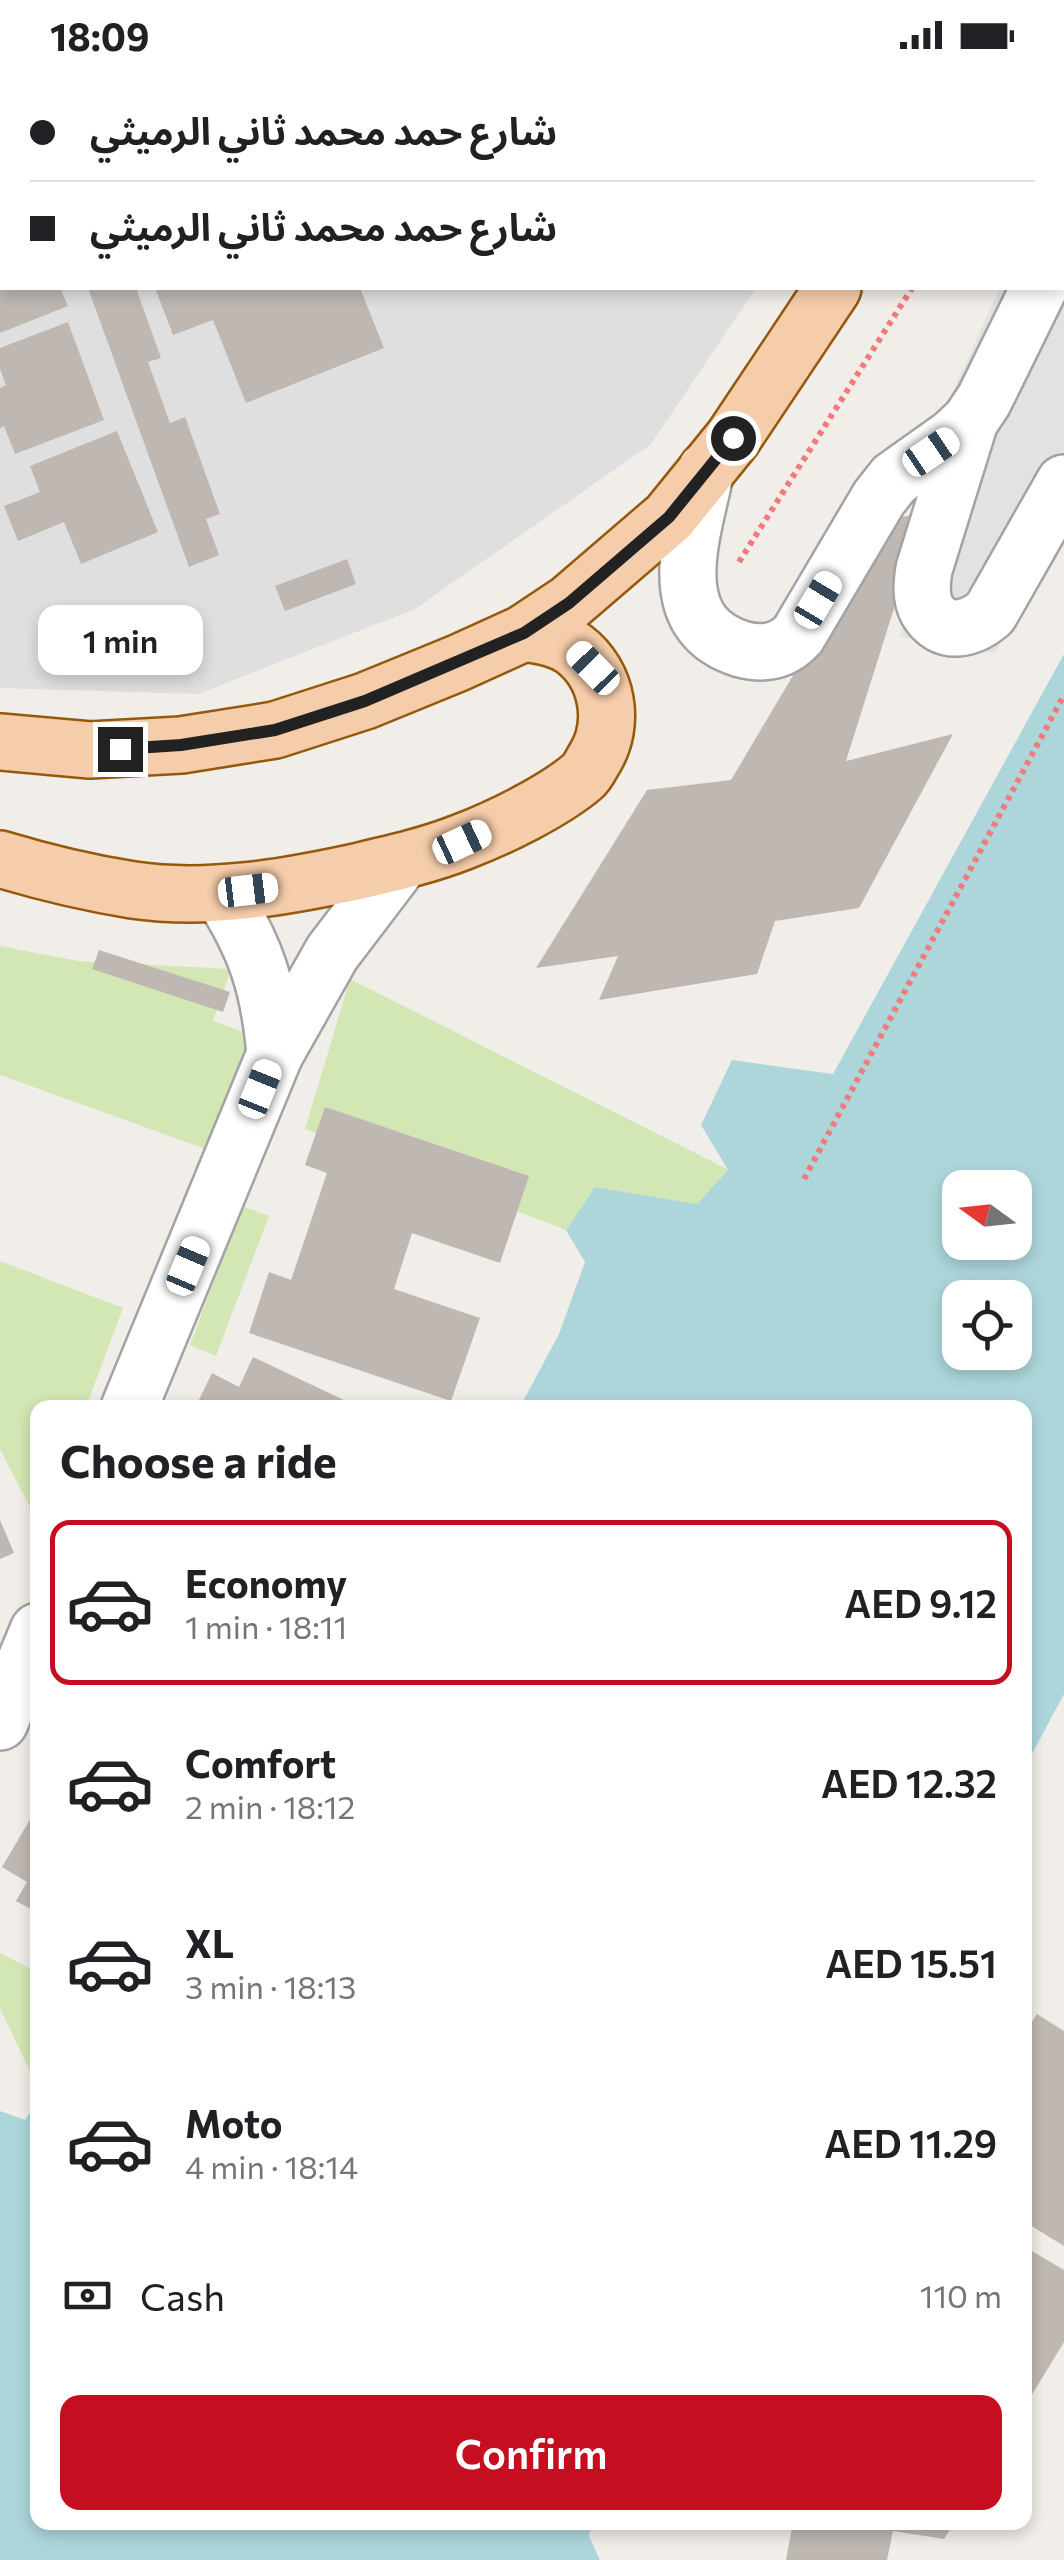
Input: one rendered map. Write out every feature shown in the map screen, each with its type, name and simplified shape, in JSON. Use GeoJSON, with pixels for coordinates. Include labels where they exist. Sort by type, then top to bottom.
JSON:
{"type":"FeatureCollection","features":[{"type":"Feature","properties":{"kind":"main road"},"geometry":{"type":"LineString","coordinates":[[0,742],[90,750],[181,745],[275,730],[365,701],[524,633],[569,603],[669,517],[733,438],[832,290]]}},
{"type":"Feature","properties":{"kind":"main road"},"geometry":{"type":"LineString","coordinates":[[0,859],[136,890],[221,894],[302,884],[402,861],[462,842],[532,808],[585,775],[602,745],[608,719],[604,692],[593,668],[574,649],[551,637],[524,633]]}},
{"type":"Feature","properties":{"kind":"street"},"geometry":{"type":"LineString","coordinates":[[706,470],[687,579],[694,612],[708,630],[742,649],[771,652],[798,635],[894,479],[970,421],[1038,290]]}},
{"type":"Feature","properties":{"kind":"street"},"geometry":{"type":"LineString","coordinates":[[970,421],[924,569],[922,590],[926,608],[938,622],[956,628],[976,625],[990,613],[1064,483]]}},
{"type":"Feature","properties":{"kind":"street"},"geometry":{"type":"LineString","coordinates":[[132,1400],[275,1054],[332,953],[402,861]]}},
{"type":"Feature","properties":{"kind":"street"},"geometry":{"type":"LineString","coordinates":[[221,894],[255,953],[266,986],[275,1054]]}},
{"type":"Feature","properties":{"kind":"street"},"geometry":{"type":"LineString","coordinates":[[0,1722],[30,1650]]}},
{"type":"Feature","properties":{"kind":"path"},"geometry":{"type":"LineString","coordinates":[[702,622],[911,290]]}},
{"type":"Feature","properties":{"kind":"path"},"geometry":{"type":"LineString","coordinates":[[804,1180],[1064,696]]}},
{"type":"Feature","properties":{"kind":"shaded area"},"geometry":{"type":"Polygon","coordinates":[[[0,290],[755,290],[651,444],[415,609],[198,694],[0,688],[0,290]]]}},
{"type":"Feature","properties":{"kind":"shaded area"},"geometry":{"type":"Polygon","coordinates":[[[999,290],[1064,290],[1064,526],[995,653],[900,637],[948,402],[999,290]]]}},
{"type":"Feature","properties":{"kind":"green space"},"geometry":{"type":"Polygon","coordinates":[[[0,946],[78,961],[231,969],[213,1021],[256,1037],[214,1152],[0,1075],[0,946]]]}},
{"type":"Feature","properties":{"kind":"green space"},"geometry":{"type":"Polygon","coordinates":[[[350,979],[729,1170],[697,1204],[595,1187],[566,1230],[305,1129],[350,979]]]}},
{"type":"Feature","properties":{"kind":"green space"},"geometry":{"type":"Polygon","coordinates":[[[242,1206],[269,1216],[216,1356],[190,1345],[242,1206]]]}},
{"type":"Feature","properties":{"kind":"green space"},"geometry":{"type":"Polygon","coordinates":[[[0,1261],[123,1308],[89,1400],[30,1400],[30,1507],[0,1449],[0,1261]]]}},
{"type":"Feature","properties":{"kind":"green space"},"geometry":{"type":"Polygon","coordinates":[[[0,1953],[30,1968],[30,2071],[0,2008],[0,1953]]]}},
{"type":"Feature","properties":{"kind":"water"},"geometry":{"type":"Polygon","coordinates":[[[1064,654],[1064,1694],[1032,1754],[1032,1400],[524,1400],[559,1334],[585,1262],[566,1230],[595,1187],[697,1204],[728,1170],[701,1125],[732,1060],[833,1074],[1064,654]]]}},
{"type":"Feature","properties":{"kind":"water"},"geometry":{"type":"Polygon","coordinates":[[[0,2111],[25,2120],[30,2112],[30,2530],[590,2530],[589,2536],[600,2560],[0,2560],[0,2111]]]}},
{"type":"Feature","properties":{"kind":"building"},"geometry":{"type":"Polygon","coordinates":[[[0,290],[61,290],[68,306],[0,333],[0,290]]]}},
{"type":"Feature","properties":{"kind":"building"},"geometry":{"type":"Polygon","coordinates":[[[89,290],[137,290],[161,358],[148,362],[170,423],[185,417],[220,514],[206,519],[219,555],[189,567],[89,290]]]}},
{"type":"Feature","properties":{"kind":"building"},"geometry":{"type":"Polygon","coordinates":[[[156,290],[361,290],[384,348],[246,403],[213,320],[173,335],[156,290]]]}},
{"type":"Feature","properties":{"kind":"building"},"geometry":{"type":"Polygon","coordinates":[[[68,322],[104,420],[15,454],[4,426],[0,428],[0,388],[6,385],[0,369],[0,348],[68,322]]]}},
{"type":"Feature","properties":{"kind":"building"},"geometry":{"type":"Polygon","coordinates":[[[117,431],[158,532],[81,564],[64,522],[18,541],[4,506],[40,492],[30,466],[117,431]]]}},
{"type":"Feature","properties":{"kind":"building"},"geometry":{"type":"Polygon","coordinates":[[[924,513],[846,761],[953,734],[859,908],[775,921],[757,974],[599,1000],[618,956],[536,968],[647,790],[731,780],[885,520],[924,513]]]}},
{"type":"Feature","properties":{"kind":"building"},"geometry":{"type":"Polygon","coordinates":[[[347,559],[356,584],[285,611],[275,586],[347,559]]]}},
{"type":"Feature","properties":{"kind":"building"},"geometry":{"type":"Polygon","coordinates":[[[99,950],[230,992],[223,1012],[92,969],[99,950]]]}},
{"type":"Feature","properties":{"kind":"building"},"geometry":{"type":"Polygon","coordinates":[[[325,1107],[529,1176],[500,1263],[412,1233],[394,1289],[480,1318],[451,1400],[249,1333],[269,1272],[291,1280],[327,1173],[305,1165],[325,1107]]]}},
{"type":"Feature","properties":{"kind":"building"},"geometry":{"type":"Polygon","coordinates":[[[253,1357],[344,1400],[199,1400],[212,1373],[239,1387],[253,1357]]]}},
{"type":"Feature","properties":{"kind":"building"},"geometry":{"type":"Polygon","coordinates":[[[0,1520],[14,1553],[0,1559],[0,1520]]]}},
{"type":"Feature","properties":{"kind":"building"},"geometry":{"type":"Polygon","coordinates":[[[30,1820],[30,1909],[16,1901],[27,1882],[2,1867],[30,1820]]]}},
{"type":"Feature","properties":{"kind":"building"},"geometry":{"type":"Polygon","coordinates":[[[1037,2014],[1064,2031],[1064,2246],[1032,2226],[1032,2022],[1037,2014]]]}},
{"type":"Feature","properties":{"kind":"building"},"geometry":{"type":"Polygon","coordinates":[[[1032,2251],[1064,2270],[1064,2342],[1032,2395],[1032,2251]]]}},
{"type":"Feature","properties":{"kind":"building"},"geometry":{"type":"Polygon","coordinates":[[[792,2530],[950,2530],[944,2539],[893,2531],[887,2560],[786,2560],[792,2530]]]}},
{"type":"Feature","properties":{"kind":"route"},"geometry":{"type":"LineString","coordinates":[[120,749],[181,745],[275,730],[365,701],[524,633],[569,603],[669,517],[733,438]]}}]}
